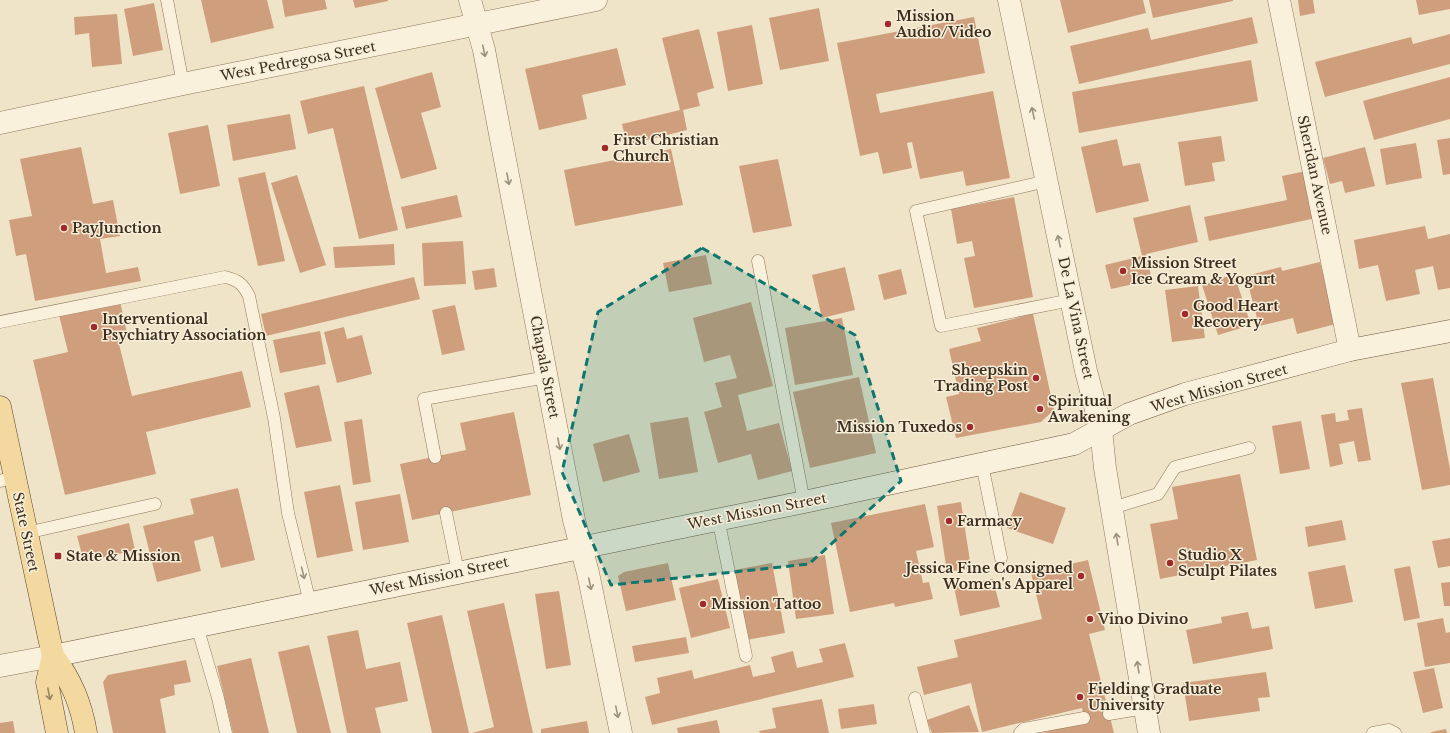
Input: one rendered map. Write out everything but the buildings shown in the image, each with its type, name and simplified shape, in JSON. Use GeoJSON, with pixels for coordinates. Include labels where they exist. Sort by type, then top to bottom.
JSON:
{"type":"FeatureCollection","features":[{"type":"Feature","properties":{"kind":"main road","name":"State Street"},"geometry":{"type":"LineString","coordinates":[[0,407],[7,479],[26,532],[53,656],[69,678],[84,721],[86,733]]}},
{"type":"Feature","properties":{"kind":"main road","name":"State Street"},"geometry":{"type":"LineString","coordinates":[[53,656],[47,682],[57,733]]}},
{"type":"Feature","properties":{"kind":"street","name":"Chapala Street"},"geometry":{"type":"LineString","coordinates":[[470,0],[477,24],[580,547],[588,573],[621,733]]}},
{"type":"Feature","properties":{"kind":"street","name":"West Pedregosa Street"},"geometry":{"type":"LineString","coordinates":[[0,124],[183,84],[596,0]]}},
{"type":"Feature","properties":{"kind":"street","name":"De La Vina Street"},"geometry":{"type":"LineString","coordinates":[[1009,0],[1071,300],[1100,429],[1149,733]]}},
{"type":"Feature","properties":{"kind":"street","name":"Sheridan Avenue"},"geometry":{"type":"LineString","coordinates":[[1279,0],[1350,350]]}},
{"type":"Feature","properties":{"kind":"street","name":"West Mission Street"},"geometry":{"type":"LineString","coordinates":[[0,666],[718,518],[804,502],[1074,444],[1129,414],[1186,394],[1350,350],[1450,331]]}},
{"type":"Feature","properties":{"kind":"lane"},"geometry":{"type":"LineString","coordinates":[[167,0],[183,84]]}},
{"type":"Feature","properties":{"kind":"lane"},"geometry":{"type":"LineString","coordinates":[[1047,181],[916,211],[941,326],[1071,300]]}},
{"type":"Feature","properties":{"kind":"lane"},"geometry":{"type":"LineString","coordinates":[[758,261],[804,502]]}},
{"type":"Feature","properties":{"kind":"lane"},"geometry":{"type":"LineString","coordinates":[[0,322],[225,277],[235,279],[243,284],[249,296],[254,319],[274,418],[288,512],[310,603]]}},
{"type":"Feature","properties":{"kind":"lane"},"geometry":{"type":"LineString","coordinates":[[435,457],[424,399],[546,377]]}},
{"type":"Feature","properties":{"kind":"lane"},"geometry":{"type":"LineString","coordinates":[[1112,508],[1158,494],[1175,467],[1249,448]]}},
{"type":"Feature","properties":{"kind":"lane"},"geometry":{"type":"LineString","coordinates":[[982,464],[1001,558]]}},
{"type":"Feature","properties":{"kind":"lane"},"geometry":{"type":"LineString","coordinates":[[26,532],[155,504]]}},
{"type":"Feature","properties":{"kind":"lane"},"geometry":{"type":"LineString","coordinates":[[446,513],[458,572]]}},
{"type":"Feature","properties":{"kind":"lane"},"geometry":{"type":"LineString","coordinates":[[718,518],[746,656]]}},
{"type":"Feature","properties":{"kind":"lane"},"geometry":{"type":"LineString","coordinates":[[197,626],[218,698],[226,733]]}},
{"type":"Feature","properties":{"kind":"lane"},"geometry":{"type":"LineString","coordinates":[[915,698],[924,733]]}},
{"type":"Feature","properties":{"kind":"lane"},"geometry":{"type":"LineString","coordinates":[[1109,714],[1145,708]]}},
{"type":"Feature","properties":{"kind":"lane"},"geometry":{"type":"LineString","coordinates":[[1020,733],[1024,729],[1084,718]]}},
{"type":"Feature","properties":{"kind":"lane"},"geometry":{"type":"LineString","coordinates":[[1373,733],[1388,730],[1396,733]]}},
{"type":"Feature","properties":{"kind":"highlighted area"},"geometry":{"type":"Polygon","coordinates":[[[702,248],[855,335],[901,481],[809,564],[611,585],[562,472],[598,312],[702,248]]]}},
{"type":"Feature","properties":{"kind":"place","name":"Mission Audio/Video"},"geometry":{"type":"Point","coordinates":[888,24]}},
{"type":"Feature","properties":{"kind":"place","name":"First Christian Church"},"geometry":{"type":"Point","coordinates":[605,148]}},
{"type":"Feature","properties":{"kind":"place","name":"PayJunction"},"geometry":{"type":"Point","coordinates":[64,228]}},
{"type":"Feature","properties":{"kind":"place","name":"Mission Street Ice Cream & Yogurt"},"geometry":{"type":"Point","coordinates":[1123,271]}},
{"type":"Feature","properties":{"kind":"place","name":"Good Heart Recovery"},"geometry":{"type":"Point","coordinates":[1185,314]}},
{"type":"Feature","properties":{"kind":"place","name":"Interventional Psychiatry Association"},"geometry":{"type":"Point","coordinates":[94,327]}},
{"type":"Feature","properties":{"kind":"place","name":"Sheepskin Trading Post"},"geometry":{"type":"Point","coordinates":[1036,378]}},
{"type":"Feature","properties":{"kind":"place","name":"Spiritual Awakening"},"geometry":{"type":"Point","coordinates":[1040,409]}},
{"type":"Feature","properties":{"kind":"place","name":"Mission Tuxedos"},"geometry":{"type":"Point","coordinates":[970,427]}},
{"type":"Feature","properties":{"kind":"place","name":"Farmacy"},"geometry":{"type":"Point","coordinates":[949,521]}},
{"type":"Feature","properties":{"kind":"place","name":"State & Mission"},"geometry":{"type":"Point","coordinates":[58,556]}},
{"type":"Feature","properties":{"kind":"place","name":"Studio X Sculpt Pilates"},"geometry":{"type":"Point","coordinates":[1170,563]}},
{"type":"Feature","properties":{"kind":"place","name":"Jessica Fine Consigned Women's Apparel"},"geometry":{"type":"Point","coordinates":[1081,576]}},
{"type":"Feature","properties":{"kind":"place","name":"Mission Tattoo"},"geometry":{"type":"Point","coordinates":[703,604]}},
{"type":"Feature","properties":{"kind":"place","name":"Vino Divino"},"geometry":{"type":"Point","coordinates":[1090,619]}},
{"type":"Feature","properties":{"kind":"place","name":"Fielding Graduate University"},"geometry":{"type":"Point","coordinates":[1080,697]}}]}
